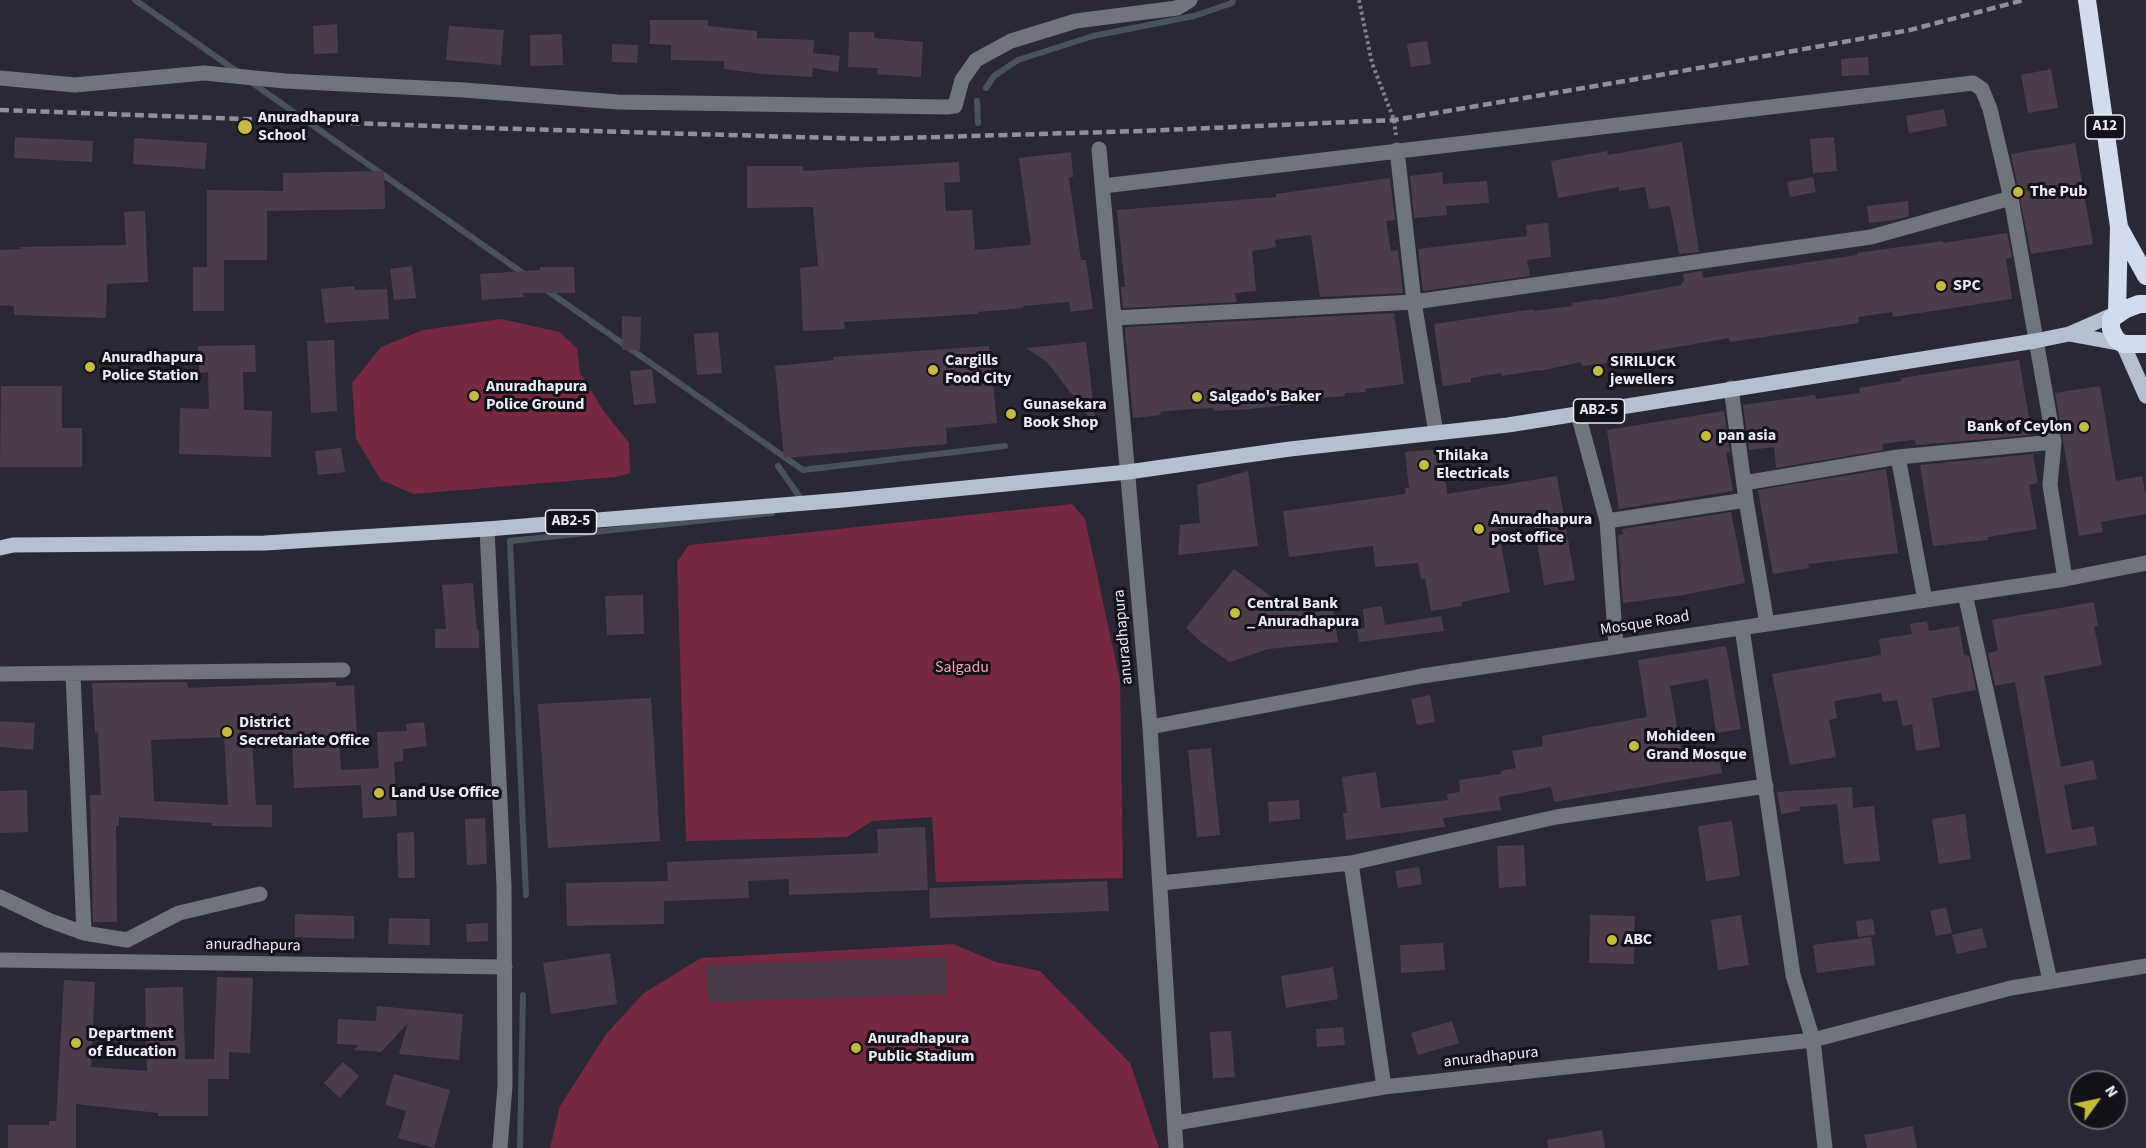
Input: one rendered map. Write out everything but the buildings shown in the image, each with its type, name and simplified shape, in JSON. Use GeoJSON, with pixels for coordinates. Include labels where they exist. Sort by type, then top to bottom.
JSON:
{"type":"FeatureCollection","features":[{"type":"Feature","properties":{"kind":"highway","name":"A12"},"geometry":{"type":"LineString","coordinates":[[2088,0],[2119,227],[2117,313]]}},
{"type":"Feature","properties":{"kind":"highway","name":"A12"},"geometry":{"type":"LineString","coordinates":[[2119,227],[2146,276]]}},
{"type":"Feature","properties":{"kind":"highway"},"geometry":{"type":"LineString","coordinates":[[2146,304],[2139,304],[2117,313],[2111,319],[2111,330],[2116,339],[2123,344],[2146,344]]}},
{"type":"Feature","properties":{"kind":"main road","name":"AB2-5"},"geometry":{"type":"LineString","coordinates":[[4,544],[265,543],[487,529],[831,501],[1128,472],[1290,449],[1508,425],[2035,341],[2069,334],[2117,313]]}},
{"type":"Feature","properties":{"kind":"main road","name":"AB2-5"},"geometry":{"type":"LineString","coordinates":[[2069,334],[2123,344]]}},
{"type":"Feature","properties":{"kind":"main road"},"geometry":{"type":"LineString","coordinates":[[2123,344],[2146,396]]}},
{"type":"Feature","properties":{"kind":"street"},"geometry":{"type":"LineString","coordinates":[[0,78],[75,85],[204,74],[618,102],[947,108],[955,106],[962,80],[976,60],[1011,41],[1076,21],[1178,8],[1190,0]]}},
{"type":"Feature","properties":{"kind":"street"},"geometry":{"type":"LineString","coordinates":[[1103,186],[1973,83],[1982,89],[1990,109],[2011,198],[2054,442],[2050,485],[2065,579]]}},
{"type":"Feature","properties":{"kind":"street","name":"anuradhapura"},"geometry":{"type":"LineString","coordinates":[[1099,149],[1150,727],[1176,1148]]}},
{"type":"Feature","properties":{"kind":"street"},"geometry":{"type":"LineString","coordinates":[[1397,150],[1414,302],[1436,433]]}},
{"type":"Feature","properties":{"kind":"street"},"geometry":{"type":"LineString","coordinates":[[1115,318],[1414,302],[1871,237],[2011,198]]}},
{"type":"Feature","properties":{"kind":"street"},"geometry":{"type":"LineString","coordinates":[[1731,388],[1746,500],[1767,624]]}},
{"type":"Feature","properties":{"kind":"street"},"geometry":{"type":"LineString","coordinates":[[1578,414],[1607,521],[1617,647]]}},
{"type":"Feature","properties":{"kind":"street"},"geometry":{"type":"LineString","coordinates":[[1744,483],[1898,458],[2054,442]]}},
{"type":"Feature","properties":{"kind":"street"},"geometry":{"type":"LineString","coordinates":[[1898,458],[1925,600]]}},
{"type":"Feature","properties":{"kind":"street"},"geometry":{"type":"LineString","coordinates":[[1607,521],[1746,500]]}},
{"type":"Feature","properties":{"kind":"street"},"geometry":{"type":"LineString","coordinates":[[487,529],[504,886],[505,1086],[500,1148]]}},
{"type":"Feature","properties":{"kind":"street","name":"Mosque Road"},"geometry":{"type":"LineString","coordinates":[[1150,727],[1422,676],[2065,579],[2146,563]]}},
{"type":"Feature","properties":{"kind":"street"},"geometry":{"type":"LineString","coordinates":[[1965,594],[2050,981]]}},
{"type":"Feature","properties":{"kind":"street"},"geometry":{"type":"LineString","coordinates":[[1742,628],[1793,975],[1813,1040],[1825,1148]]}},
{"type":"Feature","properties":{"kind":"street"},"geometry":{"type":"LineString","coordinates":[[0,674],[342,670]]}},
{"type":"Feature","properties":{"kind":"street"},"geometry":{"type":"LineString","coordinates":[[73,674],[84,933]]}},
{"type":"Feature","properties":{"kind":"street"},"geometry":{"type":"LineString","coordinates":[[1161,883],[1351,862],[1556,817],[1766,786]]}},
{"type":"Feature","properties":{"kind":"street"},"geometry":{"type":"LineString","coordinates":[[1351,862],[1384,1087]]}},
{"type":"Feature","properties":{"kind":"street"},"geometry":{"type":"LineString","coordinates":[[0,897],[48,920],[84,933],[127,939],[179,913],[260,894]]}},
{"type":"Feature","properties":{"kind":"street","name":"anuradhapura"},"geometry":{"type":"LineString","coordinates":[[0,960],[505,967]]}},
{"type":"Feature","properties":{"kind":"street","name":"anuradhapura"},"geometry":{"type":"LineString","coordinates":[[1176,1123],[1384,1087],[1813,1040],[2011,988],[2146,966]]}},
{"type":"Feature","properties":{"kind":"path"},"geometry":{"type":"LineString","coordinates":[[1359,0],[1372,63],[1396,129],[1397,150]]}},
{"type":"Feature","properties":{"kind":"green space","name":"Anuradhapura Police Ground"},"geometry":{"type":"Polygon","coordinates":[[[501,319],[559,332],[577,348],[580,373],[603,410],[629,443],[630,473],[615,477],[414,494],[381,480],[356,439],[352,383],[381,347],[423,330],[501,319]]]}},
{"type":"Feature","properties":{"kind":"green space","name":"Salgadu"},"geometry":{"type":"Polygon","coordinates":[[[1072,504],[1085,519],[1120,681],[1123,878],[936,882],[932,817],[872,821],[847,837],[686,841],[677,562],[689,545],[1072,504]]]}},
{"type":"Feature","properties":{"kind":"green space","name":"Anuradhapura Public Stadium"},"geometry":{"type":"Polygon","coordinates":[[[953,944],[996,962],[1040,971],[1130,1063],[1159,1148],[550,1148],[560,1106],[607,1033],[644,993],[701,958],[953,944]]]}},
{"type":"Feature","properties":{"kind":"waterway"},"geometry":{"type":"LineString","coordinates":[[135,0],[238,72]]}},
{"type":"Feature","properties":{"kind":"waterway"},"geometry":{"type":"LineString","coordinates":[[986,88],[994,76],[1018,60],[1093,36],[1194,16],[1232,3],[1233,0]]}},
{"type":"Feature","properties":{"kind":"waterway"},"geometry":{"type":"LineString","coordinates":[[251,82],[527,276]]}},
{"type":"Feature","properties":{"kind":"waterway"},"geometry":{"type":"LineString","coordinates":[[977,101],[978,123]]}},
{"type":"Feature","properties":{"kind":"waterway"},"geometry":{"type":"LineString","coordinates":[[545,289],[803,470],[1005,446]]}},
{"type":"Feature","properties":{"kind":"waterway"},"geometry":{"type":"LineString","coordinates":[[778,466],[804,503]]}},
{"type":"Feature","properties":{"kind":"waterway"},"geometry":{"type":"LineString","coordinates":[[526,895],[510,541],[772,513]]}},
{"type":"Feature","properties":{"kind":"waterway"},"geometry":{"type":"LineString","coordinates":[[520,1148],[523,995]]}},
{"type":"Feature","properties":{"kind":"railway"},"geometry":{"type":"LineString","coordinates":[[0,110],[869,139],[1141,131],[1394,120],[1910,30],[2024,0]]}},
{"type":"Feature","properties":{"kind":"place","name":"Anuradhapura School"},"geometry":{"type":"Point","coordinates":[245,127]}},
{"type":"Feature","properties":{"kind":"place","name":"The Pub"},"geometry":{"type":"Point","coordinates":[2018,192]}},
{"type":"Feature","properties":{"kind":"place","name":"SPC"},"geometry":{"type":"Point","coordinates":[1941,286]}},
{"type":"Feature","properties":{"kind":"place","name":"Anuradhapura Police Station"},"geometry":{"type":"Point","coordinates":[90,367]}},
{"type":"Feature","properties":{"kind":"place","name":"Cargills Food City"},"geometry":{"type":"Point","coordinates":[933,370]}},
{"type":"Feature","properties":{"kind":"place","name":"SIRILUCK jewellers"},"geometry":{"type":"Point","coordinates":[1598,371]}},
{"type":"Feature","properties":{"kind":"place","name":"Anuradhapura Police Ground"},"geometry":{"type":"Point","coordinates":[474,396]}},
{"type":"Feature","properties":{"kind":"place","name":"Salgado's Baker"},"geometry":{"type":"Point","coordinates":[1197,397]}},
{"type":"Feature","properties":{"kind":"place","name":"Gunasekara Book Shop"},"geometry":{"type":"Point","coordinates":[1011,414]}},
{"type":"Feature","properties":{"kind":"place","name":"Bank of Ceylon"},"geometry":{"type":"Point","coordinates":[2084,427]}},
{"type":"Feature","properties":{"kind":"place","name":"pan asia"},"geometry":{"type":"Point","coordinates":[1706,436]}},
{"type":"Feature","properties":{"kind":"place","name":"Thilaka Electricals"},"geometry":{"type":"Point","coordinates":[1424,465]}},
{"type":"Feature","properties":{"kind":"place","name":"Anuradhapura post office"},"geometry":{"type":"Point","coordinates":[1479,529]}},
{"type":"Feature","properties":{"kind":"place","name":"Central Bank _ Anuradhapura"},"geometry":{"type":"Point","coordinates":[1235,613]}},
{"type":"Feature","properties":{"kind":"place","name":"District Secretariate Office"},"geometry":{"type":"Point","coordinates":[227,732]}},
{"type":"Feature","properties":{"kind":"place","name":"Mohideen Grand Mosque"},"geometry":{"type":"Point","coordinates":[1634,746]}},
{"type":"Feature","properties":{"kind":"place","name":"Land Use Office"},"geometry":{"type":"Point","coordinates":[379,793]}},
{"type":"Feature","properties":{"kind":"place","name":"ABC"},"geometry":{"type":"Point","coordinates":[1612,940]}},
{"type":"Feature","properties":{"kind":"place","name":"Department of Education"},"geometry":{"type":"Point","coordinates":[76,1043]}},
{"type":"Feature","properties":{"kind":"place","name":"Anuradhapura Public Stadium"},"geometry":{"type":"Point","coordinates":[856,1048]}}]}
